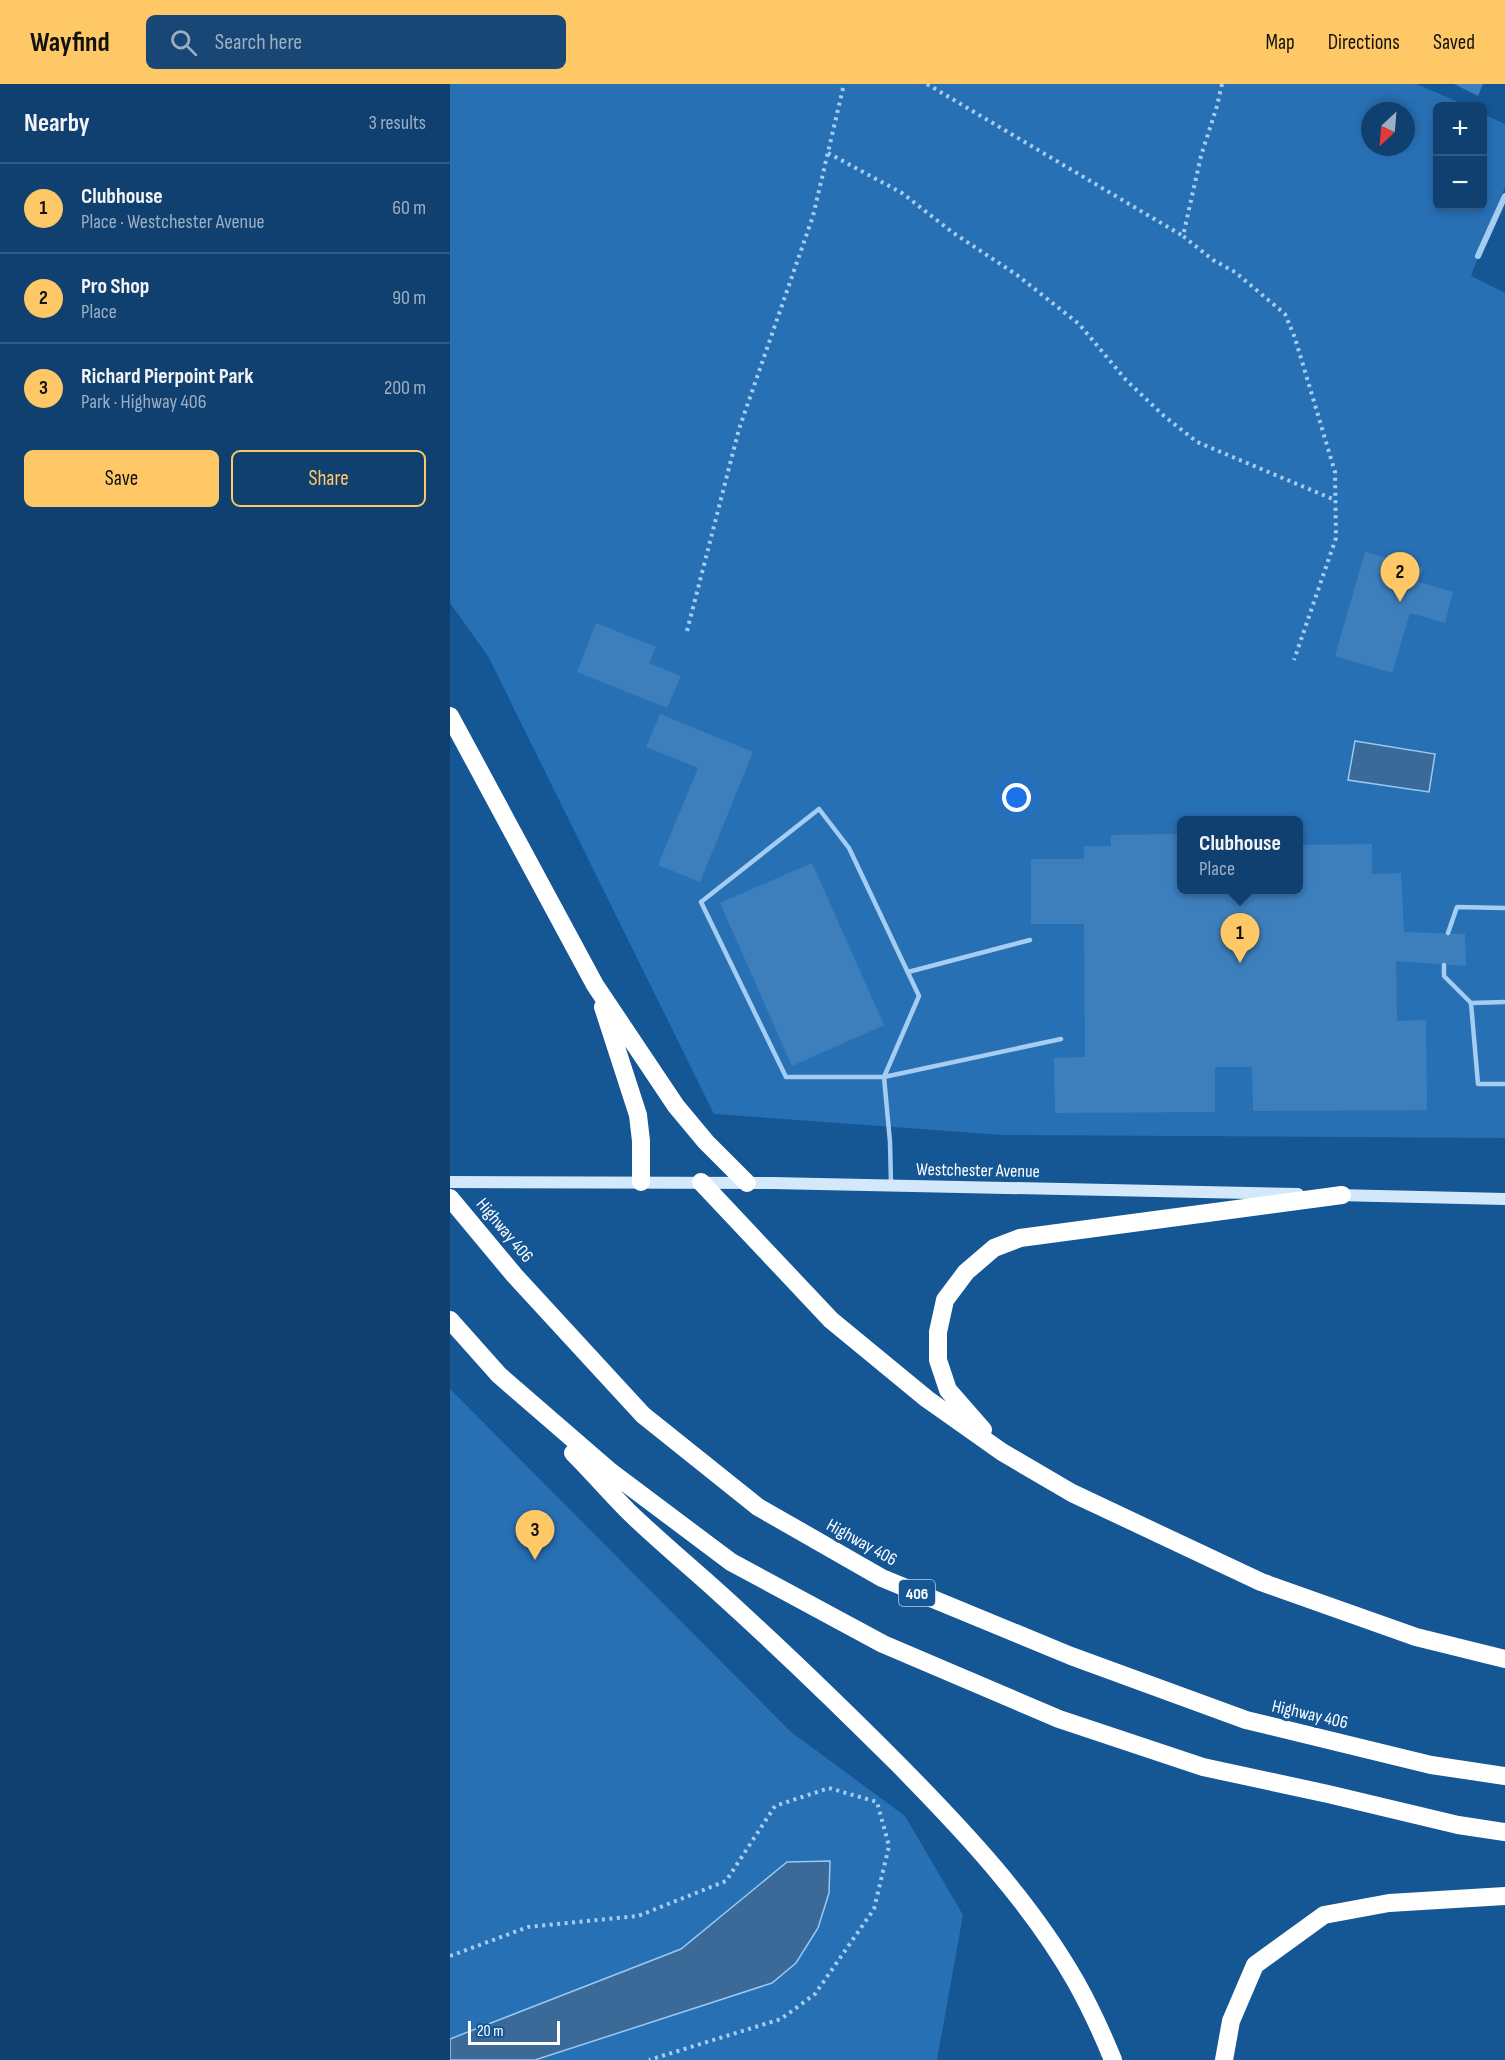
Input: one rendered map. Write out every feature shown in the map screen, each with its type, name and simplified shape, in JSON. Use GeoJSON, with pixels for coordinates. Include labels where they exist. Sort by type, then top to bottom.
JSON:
{"type":"FeatureCollection","features":[{"type":"Feature","properties":{"kind":"highway"},"geometry":{"type":"LineString","coordinates":[[450,716],[595,985],[676,1106],[706,1142],[747,1183]]}},
{"type":"Feature","properties":{"kind":"highway"},"geometry":{"type":"LineString","coordinates":[[595,985],[638,1115],[641,1141],[641,1182]]}},
{"type":"Feature","properties":{"kind":"highway"},"geometry":{"type":"LineString","coordinates":[[701,1182],[831,1320],[927,1399],[1002,1452],[1072,1493],[1261,1582],[1416,1637],[1505,1659]]}},
{"type":"Feature","properties":{"kind":"highway"},"geometry":{"type":"LineString","coordinates":[[1002,1452],[948,1390],[938,1360],[938,1332],[945,1300],[966,1272],[994,1248],[1020,1238],[1342,1195]]}},
{"type":"Feature","properties":{"kind":"highway","name":"Highway 406"},"geometry":{"type":"LineString","coordinates":[[450,1198],[515,1276],[643,1415],[758,1507],[882,1578],[1071,1656],[1246,1720],[1431,1764],[1505,1776]]}},
{"type":"Feature","properties":{"kind":"highway"},"geometry":{"type":"LineString","coordinates":[[450,1320],[499,1375],[630,1512],[804,1672],[932,1799],[1014,1894],[1047,1937],[1075,1982],[1100,2029],[1113,2060]]}},
{"type":"Feature","properties":{"kind":"highway"},"geometry":{"type":"LineString","coordinates":[[499,1375],[611,1472],[731,1562],[883,1644],[1059,1719],[1203,1767],[1458,1825],[1505,1832]]}},
{"type":"Feature","properties":{"kind":"highway"},"geometry":{"type":"LineString","coordinates":[[1224,2060],[1231,2021],[1255,1965],[1324,1915],[1389,1903],[1505,1896]]}},
{"type":"Feature","properties":{"kind":"main road","name":"Westchester Avenue"},"geometry":{"type":"LineString","coordinates":[[450,1182],[701,1182],[1505,1199]]}},
{"type":"Feature","properties":{"kind":"street"},"geometry":{"type":"LineString","coordinates":[[1478,256],[1505,196]]}},
{"type":"Feature","properties":{"kind":"lane"},"geometry":{"type":"LineString","coordinates":[[891,1186],[890,1142],[884,1077],[919,996],[849,848],[819,809],[701,902],[786,1077],[884,1077],[1061,1038]]}},
{"type":"Feature","properties":{"kind":"lane"},"geometry":{"type":"LineString","coordinates":[[1448,933],[1457,907],[1505,908]]}},
{"type":"Feature","properties":{"kind":"lane"},"geometry":{"type":"LineString","coordinates":[[908,972],[1030,940]]}},
{"type":"Feature","properties":{"kind":"lane"},"geometry":{"type":"LineString","coordinates":[[1444,965],[1444,976],[1471,1002],[1478,1084],[1505,1084]]}},
{"type":"Feature","properties":{"kind":"lane"},"geometry":{"type":"LineString","coordinates":[[1471,1002],[1505,1002]]}},
{"type":"Feature","properties":{"kind":"path"},"geometry":{"type":"LineString","coordinates":[[687,631],[739,429],[813,216],[844,84]]}},
{"type":"Feature","properties":{"kind":"path"},"geometry":{"type":"LineString","coordinates":[[927,84],[1183,236],[1213,260],[1235,272],[1285,314],[1298,348],[1335,472],[1336,538],[1294,660]]}},
{"type":"Feature","properties":{"kind":"path"},"geometry":{"type":"LineString","coordinates":[[1183,236],[1201,156],[1222,84]]}},
{"type":"Feature","properties":{"kind":"path"},"geometry":{"type":"LineString","coordinates":[[828,153],[902,193],[952,232],[1026,282],[1079,324],[1126,380],[1164,416],[1197,442],[1335,500]]}},
{"type":"Feature","properties":{"kind":"path"},"geometry":{"type":"LineString","coordinates":[[450,1956],[528,1927],[638,1916],[726,1881],[776,1806],[829,1788],[877,1802],[889,1846],[874,1909],[815,1994],[781,2019],[649,2060]]}},
{"type":"Feature","properties":{"kind":"shaded area"},"geometry":{"type":"Polygon","coordinates":[[[450,84],[1417,84],[1458,102],[1433,102],[1433,210],[1487,210],[1487,116],[1505,124],[1505,187],[1471,276],[1505,293],[1505,1138],[1004,1135],[714,1114],[488,656],[450,603],[450,84]]]}},
{"type":"Feature","properties":{"kind":"shaded area"},"geometry":{"type":"Polygon","coordinates":[[[1355,741],[1435,754],[1429,792],[1348,780],[1355,741]]]}},
{"type":"Feature","properties":{"kind":"shaded area"},"geometry":{"type":"Polygon","coordinates":[[[450,1389],[791,1732],[905,1816],[963,1915],[937,2060],[450,2060],[450,1389]]]}},
{"type":"Feature","properties":{"kind":"shaded area"},"geometry":{"type":"Polygon","coordinates":[[[830,1861],[829,1893],[818,1928],[796,1963],[772,1983],[535,2060],[450,2060],[450,2039],[681,1949],[787,1862],[830,1861]]]}},
{"type":"Feature","properties":{"kind":"building"},"geometry":{"type":"Polygon","coordinates":[[[1454,84],[1483,84],[1478,96],[1454,84]]]}},
{"type":"Feature","properties":{"kind":"building"},"geometry":{"type":"Polygon","coordinates":[[[1365,552],[1423,568],[1419,582],[1453,592],[1445,623],[1410,613],[1392,673],[1335,656],[1365,552]]]}},
{"type":"Feature","properties":{"kind":"building"},"geometry":{"type":"Polygon","coordinates":[[[596,623],[656,647],[649,663],[681,676],[667,708],[577,672],[596,623]]]}},
{"type":"Feature","properties":{"kind":"building"},"geometry":{"type":"Polygon","coordinates":[[[660,714],[753,752],[700,882],[658,865],[698,768],[646,747],[660,714]]]}},
{"type":"Feature","properties":{"kind":"building"},"geometry":{"type":"Polygon","coordinates":[[[1177,834],[1177,894],[1303,894],[1303,845],[1372,844],[1372,874],[1401,873],[1404,932],[1465,934],[1466,966],[1396,961],[1397,1021],[1426,1020],[1427,1110],[1253,1111],[1252,1067],[1215,1067],[1215,1112],[1055,1113],[1054,1058],[1085,1057],[1084,924],[1031,924],[1031,859],[1084,859],[1084,846],[1111,846],[1111,835],[1177,834]]]}},
{"type":"Feature","properties":{"kind":"building"},"geometry":{"type":"Polygon","coordinates":[[[812,863],[884,1025],[792,1066],[720,903],[812,863]]]}},
{"type":"Feature","properties":{"kind":"place","name":"Pro Shop"},"geometry":{"type":"Point","coordinates":[1400,602]}},
{"type":"Feature","properties":{"kind":"place","name":"Clubhouse"},"geometry":{"type":"Point","coordinates":[1240,963]}},
{"type":"Feature","properties":{"kind":"place","name":"Richard Pierpoint Park"},"geometry":{"type":"Point","coordinates":[535,1560]}}]}
